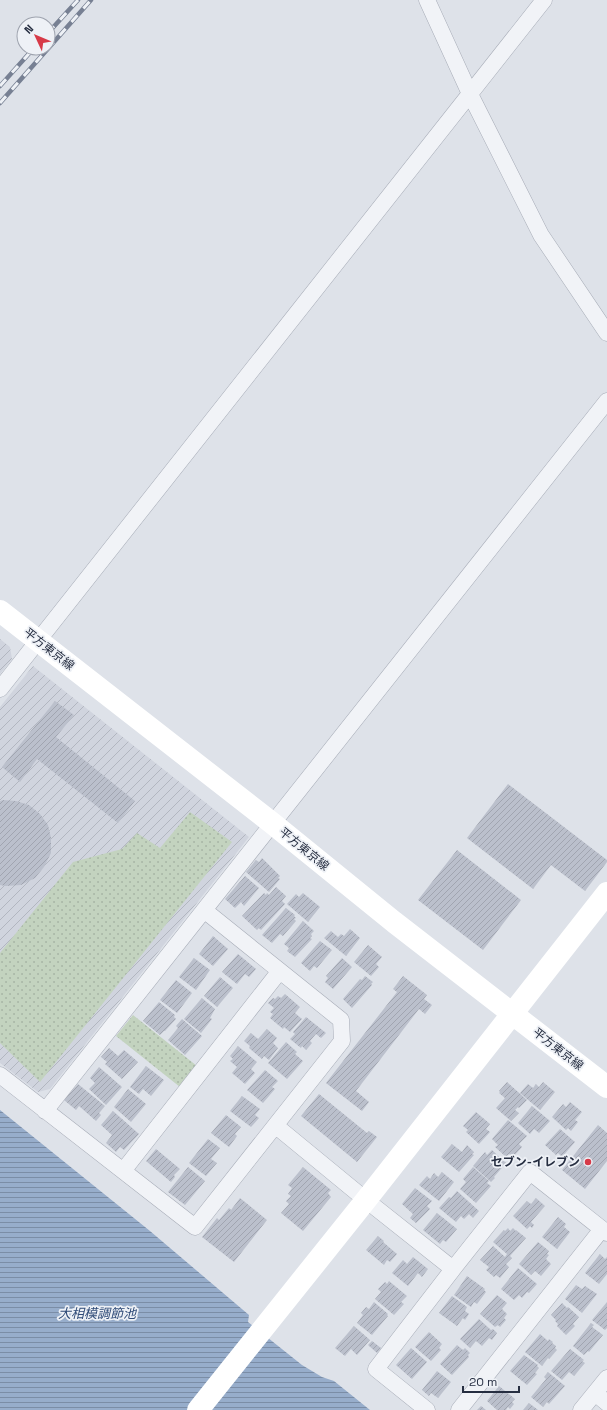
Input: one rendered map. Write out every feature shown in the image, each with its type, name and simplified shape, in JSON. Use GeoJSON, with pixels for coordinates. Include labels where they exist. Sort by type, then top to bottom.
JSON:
{"type":"FeatureCollection","features":[{"type":"Feature","properties":{"kind":"main road","name":"平方東京線"},"geometry":{"type":"LineString","coordinates":[[0,611],[272,823],[394,922],[607,1087]]}},
{"type":"Feature","properties":{"kind":"main road"},"geometry":{"type":"LineString","coordinates":[[198,1410],[366,1200],[607,893]]}},
{"type":"Feature","properties":{"kind":"street"},"geometry":{"type":"LineString","coordinates":[[427,0],[470,94],[541,235],[607,333]]}},
{"type":"Feature","properties":{"kind":"street"},"geometry":{"type":"LineString","coordinates":[[0,689],[544,0]]}},
{"type":"Feature","properties":{"kind":"street"},"geometry":{"type":"LineString","coordinates":[[45,1111],[607,401]]}},
{"type":"Feature","properties":{"kind":"street"},"geometry":{"type":"LineString","coordinates":[[0,1075],[195,1227],[342,1041],[341,1020],[279,972],[204,910]]}},
{"type":"Feature","properties":{"kind":"street"},"geometry":{"type":"LineString","coordinates":[[123,1171],[279,972]]}},
{"type":"Feature","properties":{"kind":"street"},"geometry":{"type":"LineString","coordinates":[[276,1126],[453,1269]]}},
{"type":"Feature","properties":{"kind":"street"},"geometry":{"type":"LineString","coordinates":[[427,1410],[376,1369],[530,1172],[604,1231],[459,1410]]}},
{"type":"Feature","properties":{"kind":"street"},"geometry":{"type":"LineString","coordinates":[[581,1410],[601,1398],[607,1378]]}},
{"type":"Feature","properties":{"kind":"shaded area"},"geometry":{"type":"Polygon","coordinates":[[[0,639],[10,647],[12,659],[0,674],[0,639]]]}},
{"type":"Feature","properties":{"kind":"shaded area"},"geometry":{"type":"Polygon","coordinates":[[[33,666],[249,837],[50,1089],[38,1092],[0,1063],[0,707],[33,666]]]}},
{"type":"Feature","properties":{"kind":"green space"},"geometry":{"type":"Polygon","coordinates":[[[190,812],[232,842],[40,1082],[0,1043],[0,953],[73,862],[122,849],[137,833],[160,848],[190,812]]]}},
{"type":"Feature","properties":{"kind":"green space"},"geometry":{"type":"Polygon","coordinates":[[[133,1015],[197,1066],[180,1087],[116,1036],[133,1015]]]}},
{"type":"Feature","properties":{"kind":"water","name":"大相模調節池"},"geometry":{"type":"Polygon","coordinates":[[[0,1110],[150,1231],[249,1315],[248,1322],[302,1365],[322,1377],[334,1381],[370,1410],[0,1410],[0,1110]]]}},
{"type":"Feature","properties":{"kind":"building"},"geometry":{"type":"Polygon","coordinates":[[[55,701],[74,715],[56,737],[135,801],[118,823],[37,759],[20,782],[2,767],[55,701]]]}},
{"type":"Feature","properties":{"kind":"building"},"geometry":{"type":"Polygon","coordinates":[[[508,784],[607,860],[585,891],[551,865],[533,889],[467,838],[508,784]]]}},
{"type":"Feature","properties":{"kind":"building"},"geometry":{"type":"Polygon","coordinates":[[[0,801],[16,801],[29,805],[40,814],[48,825],[51,838],[51,853],[44,867],[35,878],[21,885],[0,885],[0,801]]]}},
{"type":"Feature","properties":{"kind":"building"},"geometry":{"type":"Polygon","coordinates":[[[457,850],[521,900],[483,950],[418,900],[457,850]]]}},
{"type":"Feature","properties":{"kind":"building"},"geometry":{"type":"Polygon","coordinates":[[[262,858],[280,876],[278,878],[280,879],[269,892],[246,872],[256,860],[259,862],[262,858]]]}},
{"type":"Feature","properties":{"kind":"building"},"geometry":{"type":"Polygon","coordinates":[[[245,876],[259,888],[244,906],[241,902],[235,908],[225,899],[245,876]]]}},
{"type":"Feature","properties":{"kind":"building"},"geometry":{"type":"Polygon","coordinates":[[[276,887],[286,896],[282,901],[285,904],[261,930],[259,928],[257,930],[242,916],[264,893],[269,895],[276,887]]]}},
{"type":"Feature","properties":{"kind":"building"},"geometry":{"type":"Polygon","coordinates":[[[303,893],[320,907],[308,922],[287,904],[296,894],[299,897],[303,893]]]}},
{"type":"Feature","properties":{"kind":"building"},"geometry":{"type":"Polygon","coordinates":[[[286,908],[295,915],[294,916],[296,918],[294,919],[296,921],[283,936],[280,934],[272,943],[262,935],[286,908]]]}},
{"type":"Feature","properties":{"kind":"building"},"geometry":{"type":"Polygon","coordinates":[[[303,921],[314,931],[310,938],[312,939],[295,957],[287,951],[289,948],[284,944],[303,921]]]}},
{"type":"Feature","properties":{"kind":"building"},"geometry":{"type":"Polygon","coordinates":[[[350,929],[360,938],[346,956],[324,938],[331,931],[338,937],[341,934],[344,936],[350,929]]]}},
{"type":"Feature","properties":{"kind":"building"},"geometry":{"type":"Polygon","coordinates":[[[213,936],[228,949],[213,966],[199,954],[213,936]]]}},
{"type":"Feature","properties":{"kind":"building"},"geometry":{"type":"Polygon","coordinates":[[[320,941],[332,950],[317,968],[314,966],[310,971],[301,963],[320,941]]]}},
{"type":"Feature","properties":{"kind":"building"},"geometry":{"type":"Polygon","coordinates":[[[368,945],[382,957],[376,964],[379,967],[371,976],[354,962],[368,945]]]}},
{"type":"Feature","properties":{"kind":"building"},"geometry":{"type":"Polygon","coordinates":[[[238,954],[256,969],[249,977],[245,974],[237,984],[222,972],[238,954]]]}},
{"type":"Feature","properties":{"kind":"building"},"geometry":{"type":"Polygon","coordinates":[[[194,958],[210,970],[196,990],[179,977],[194,958]]]}},
{"type":"Feature","properties":{"kind":"building"},"geometry":{"type":"Polygon","coordinates":[[[342,958],[352,967],[333,989],[325,982],[328,978],[326,976],[342,958]]]}},
{"type":"Feature","properties":{"kind":"building"},"geometry":{"type":"Polygon","coordinates":[[[365,976],[373,982],[371,984],[372,985],[352,1008],[343,999],[360,979],[362,980],[365,976]]]}},
{"type":"Feature","properties":{"kind":"building"},"geometry":{"type":"Polygon","coordinates":[[[403,976],[427,995],[424,999],[432,1005],[425,1014],[419,1009],[356,1091],[369,1102],[362,1111],[326,1083],[397,992],[393,989],[403,976]]]}},
{"type":"Feature","properties":{"kind":"building"},"geometry":{"type":"Polygon","coordinates":[[[220,977],[233,988],[217,1007],[204,996],[220,977]]]}},
{"type":"Feature","properties":{"kind":"building"},"geometry":{"type":"Polygon","coordinates":[[[176,980],[192,993],[177,1013],[160,1000],[176,980]]]}},
{"type":"Feature","properties":{"kind":"building"},"geometry":{"type":"Polygon","coordinates":[[[285,994],[300,1007],[295,1013],[302,1019],[290,1032],[284,1027],[283,1029],[270,1018],[273,1014],[270,1012],[274,1008],[268,1003],[273,998],[275,999],[278,996],[281,998],[285,994]]]}},
{"type":"Feature","properties":{"kind":"building"},"geometry":{"type":"Polygon","coordinates":[[[202,998],[215,1009],[210,1018],[212,1019],[201,1033],[184,1019],[202,998]]]}},
{"type":"Feature","properties":{"kind":"building"},"geometry":{"type":"Polygon","coordinates":[[[159,1002],[175,1015],[174,1017],[176,1019],[160,1035],[143,1021],[159,1002]]]}},
{"type":"Feature","properties":{"kind":"building"},"geometry":{"type":"Polygon","coordinates":[[[306,1017],[326,1033],[321,1038],[316,1034],[310,1041],[312,1043],[306,1050],[290,1039],[295,1034],[293,1032],[306,1017]]]}},
{"type":"Feature","properties":{"kind":"building"},"geometry":{"type":"Polygon","coordinates":[[[182,1019],[202,1036],[185,1055],[168,1040],[178,1028],[176,1026],[182,1019]]]}},
{"type":"Feature","properties":{"kind":"building"},"geometry":{"type":"Polygon","coordinates":[[[267,1029],[277,1038],[273,1043],[278,1048],[269,1060],[264,1056],[262,1059],[249,1048],[250,1046],[244,1041],[251,1033],[258,1039],[267,1029]]]}},
{"type":"Feature","properties":{"kind":"building"},"geometry":{"type":"Polygon","coordinates":[[[286,1042],[297,1052],[295,1054],[303,1061],[287,1079],[268,1063],[286,1042]]]}},
{"type":"Feature","properties":{"kind":"building"},"geometry":{"type":"Polygon","coordinates":[[[238,1046],[257,1062],[251,1069],[255,1073],[245,1084],[232,1073],[237,1067],[230,1061],[233,1059],[230,1056],[238,1046]]]}},
{"type":"Feature","properties":{"kind":"building"},"geometry":{"type":"Polygon","coordinates":[[[109,1048],[118,1056],[124,1050],[138,1062],[122,1079],[105,1064],[107,1062],[101,1057],[109,1048]]]}},
{"type":"Feature","properties":{"kind":"building"},"geometry":{"type":"Polygon","coordinates":[[[146,1066],[164,1080],[151,1096],[143,1089],[139,1094],[130,1087],[146,1066]]]}},
{"type":"Feature","properties":{"kind":"building"},"geometry":{"type":"Polygon","coordinates":[[[99,1067],[122,1087],[106,1105],[89,1089],[95,1083],[90,1078],[99,1067]]]}},
{"type":"Feature","properties":{"kind":"building"},"geometry":{"type":"Polygon","coordinates":[[[265,1070],[278,1081],[272,1087],[275,1089],[263,1103],[247,1090],[265,1070]]]}},
{"type":"Feature","properties":{"kind":"building"},"geometry":{"type":"Polygon","coordinates":[[[507,1082],[527,1100],[515,1110],[519,1113],[511,1121],[496,1108],[505,1098],[499,1093],[499,1091],[507,1082]]]}},
{"type":"Feature","properties":{"kind":"building"},"geometry":{"type":"Polygon","coordinates":[[[543,1082],[555,1092],[540,1110],[520,1093],[528,1084],[533,1088],[536,1084],[539,1087],[543,1082]]]}},
{"type":"Feature","properties":{"kind":"building"},"geometry":{"type":"Polygon","coordinates":[[[78,1084],[105,1106],[99,1113],[101,1115],[96,1121],[79,1106],[76,1110],[64,1100],[78,1084]]]}},
{"type":"Feature","properties":{"kind":"building"},"geometry":{"type":"Polygon","coordinates":[[[128,1089],[146,1104],[131,1122],[114,1107],[128,1089]]]}},
{"type":"Feature","properties":{"kind":"building"},"geometry":{"type":"Polygon","coordinates":[[[319,1094],[367,1133],[369,1131],[377,1137],[357,1162],[301,1116],[319,1094]]]}},
{"type":"Feature","properties":{"kind":"building"},"geometry":{"type":"Polygon","coordinates":[[[242,1096],[260,1109],[255,1115],[259,1118],[251,1127],[230,1111],[242,1096]]]}},
{"type":"Feature","properties":{"kind":"building"},"geometry":{"type":"Polygon","coordinates":[[[570,1102],[582,1112],[575,1120],[578,1122],[571,1131],[568,1128],[566,1130],[552,1117],[563,1104],[566,1107],[570,1102]]]}},
{"type":"Feature","properties":{"kind":"building"},"geometry":{"type":"Polygon","coordinates":[[[532,1106],[550,1121],[539,1133],[534,1129],[530,1134],[518,1123],[532,1106]]]}},
{"type":"Feature","properties":{"kind":"building"},"geometry":{"type":"Polygon","coordinates":[[[113,1111],[139,1134],[124,1150],[120,1147],[116,1152],[106,1143],[112,1135],[101,1125],[113,1111]]]}},
{"type":"Feature","properties":{"kind":"building"},"geometry":{"type":"Polygon","coordinates":[[[476,1112],[490,1124],[486,1129],[490,1132],[479,1144],[466,1132],[468,1130],[463,1126],[476,1112]]]}},
{"type":"Feature","properties":{"kind":"building"},"geometry":{"type":"Polygon","coordinates":[[[226,1115],[241,1127],[235,1134],[237,1136],[229,1147],[211,1133],[226,1115]]]}},
{"type":"Feature","properties":{"kind":"building"},"geometry":{"type":"Polygon","coordinates":[[[508,1120],[527,1136],[519,1144],[522,1147],[513,1157],[509,1154],[506,1157],[495,1147],[498,1145],[492,1139],[508,1120]]]}},
{"type":"Feature","properties":{"kind":"building"},"geometry":{"type":"Polygon","coordinates":[[[598,1125],[607,1133],[607,1161],[585,1189],[562,1170],[598,1125]]]}},
{"type":"Feature","properties":{"kind":"building"},"geometry":{"type":"Polygon","coordinates":[[[560,1129],[575,1142],[562,1157],[558,1153],[556,1155],[545,1145],[560,1129]]]}},
{"type":"Feature","properties":{"kind":"building"},"geometry":{"type":"Polygon","coordinates":[[[208,1139],[220,1148],[211,1159],[217,1163],[206,1176],[189,1163],[208,1139]]]}},
{"type":"Feature","properties":{"kind":"building"},"geometry":{"type":"Polygon","coordinates":[[[452,1144],[462,1152],[467,1145],[474,1152],[472,1154],[474,1155],[459,1172],[441,1157],[452,1144]]]}},
{"type":"Feature","properties":{"kind":"building"},"geometry":{"type":"Polygon","coordinates":[[[156,1149],[180,1169],[174,1175],[175,1177],[171,1182],[146,1161],[156,1149]]]}},
{"type":"Feature","properties":{"kind":"building"},"geometry":{"type":"Polygon","coordinates":[[[492,1150],[506,1163],[491,1182],[473,1166],[485,1152],[487,1155],[492,1150]]]}},
{"type":"Feature","properties":{"kind":"building"},"geometry":{"type":"Polygon","coordinates":[[[188,1167],[205,1181],[185,1205],[168,1192],[188,1167]]]}},
{"type":"Feature","properties":{"kind":"building"},"geometry":{"type":"Polygon","coordinates":[[[303,1167],[331,1190],[328,1193],[331,1197],[303,1231],[281,1213],[289,1204],[286,1201],[291,1196],[288,1194],[292,1188],[288,1185],[303,1167]]]}},
{"type":"Feature","properties":{"kind":"building"},"geometry":{"type":"Polygon","coordinates":[[[473,1167],[489,1181],[487,1183],[491,1186],[476,1203],[460,1189],[466,1182],[463,1179],[473,1167]]]}},
{"type":"Feature","properties":{"kind":"building"},"geometry":{"type":"Polygon","coordinates":[[[442,1172],[454,1182],[439,1201],[419,1185],[427,1176],[430,1179],[434,1173],[438,1177],[442,1172]]]}},
{"type":"Feature","properties":{"kind":"building"},"geometry":{"type":"Polygon","coordinates":[[[415,1188],[432,1201],[427,1206],[430,1209],[416,1223],[410,1218],[413,1214],[402,1204],[415,1188]]]}},
{"type":"Feature","properties":{"kind":"building"},"geometry":{"type":"Polygon","coordinates":[[[457,1191],[479,1211],[473,1218],[469,1214],[464,1219],[461,1216],[456,1222],[439,1208],[457,1191]]]}},
{"type":"Feature","properties":{"kind":"building"},"geometry":{"type":"Polygon","coordinates":[[[240,1198],[267,1220],[234,1262],[202,1237],[217,1218],[219,1220],[229,1208],[231,1210],[240,1198]]]}},
{"type":"Feature","properties":{"kind":"building"},"geometry":{"type":"Polygon","coordinates":[[[536,1198],[545,1206],[531,1222],[534,1225],[532,1228],[530,1226],[527,1229],[513,1216],[527,1201],[531,1204],[536,1198]]]}},
{"type":"Feature","properties":{"kind":"building"},"geometry":{"type":"Polygon","coordinates":[[[437,1213],[457,1229],[446,1242],[443,1240],[440,1244],[423,1230],[437,1213]]]}},
{"type":"Feature","properties":{"kind":"building"},"geometry":{"type":"Polygon","coordinates":[[[558,1217],[566,1224],[564,1227],[570,1232],[557,1249],[542,1237],[558,1217]]]}},
{"type":"Feature","properties":{"kind":"building"},"geometry":{"type":"Polygon","coordinates":[[[508,1228],[510,1231],[513,1228],[526,1238],[510,1256],[512,1258],[506,1264],[509,1267],[500,1278],[496,1275],[494,1277],[486,1270],[489,1267],[480,1260],[493,1246],[505,1257],[507,1254],[493,1242],[504,1230],[505,1231],[508,1228]]]}},
{"type":"Feature","properties":{"kind":"building"},"geometry":{"type":"Polygon","coordinates":[[[378,1236],[397,1254],[390,1262],[387,1260],[384,1265],[366,1250],[378,1236]]]}},
{"type":"Feature","properties":{"kind":"building"},"geometry":{"type":"Polygon","coordinates":[[[538,1242],[549,1251],[547,1254],[549,1255],[546,1259],[551,1264],[541,1276],[535,1271],[531,1275],[519,1264],[538,1242]]]}},
{"type":"Feature","properties":{"kind":"building"},"geometry":{"type":"Polygon","coordinates":[[[600,1254],[605,1259],[607,1257],[607,1274],[599,1284],[585,1273],[600,1254]]]}},
{"type":"Feature","properties":{"kind":"building"},"geometry":{"type":"Polygon","coordinates":[[[413,1257],[428,1269],[422,1277],[418,1273],[408,1286],[392,1273],[403,1260],[407,1264],[413,1257]]]}},
{"type":"Feature","properties":{"kind":"building"},"geometry":{"type":"Polygon","coordinates":[[[518,1268],[537,1284],[522,1298],[519,1295],[514,1300],[501,1289],[518,1268]]]}},
{"type":"Feature","properties":{"kind":"building"},"geometry":{"type":"Polygon","coordinates":[[[467,1276],[485,1289],[484,1290],[486,1292],[477,1304],[474,1302],[471,1307],[454,1295],[467,1276]]]}},
{"type":"Feature","properties":{"kind":"building"},"geometry":{"type":"Polygon","coordinates":[[[389,1281],[407,1296],[401,1302],[404,1304],[394,1315],[375,1299],[381,1292],[378,1289],[385,1282],[387,1284],[389,1281]]]}},
{"type":"Feature","properties":{"kind":"building"},"geometry":{"type":"Polygon","coordinates":[[[576,1285],[582,1289],[585,1286],[597,1294],[582,1313],[565,1299],[576,1285]]]}},
{"type":"Feature","properties":{"kind":"building"},"geometry":{"type":"Polygon","coordinates":[[[497,1295],[507,1303],[502,1309],[507,1314],[504,1318],[506,1320],[500,1327],[498,1325],[495,1327],[480,1314],[497,1295]]]}},
{"type":"Feature","properties":{"kind":"building"},"geometry":{"type":"Polygon","coordinates":[[[452,1296],[467,1307],[465,1311],[469,1314],[465,1320],[463,1318],[457,1326],[439,1313],[452,1296]]]}},
{"type":"Feature","properties":{"kind":"building"},"geometry":{"type":"Polygon","coordinates":[[[374,1302],[388,1314],[388,1316],[372,1335],[357,1323],[363,1315],[361,1313],[366,1307],[369,1309],[374,1302]]]}},
{"type":"Feature","properties":{"kind":"building"},"geometry":{"type":"Polygon","coordinates":[[[607,1302],[607,1328],[605,1330],[592,1320],[607,1302]]]}},
{"type":"Feature","properties":{"kind":"building"},"geometry":{"type":"Polygon","coordinates":[[[562,1303],[579,1317],[573,1324],[575,1326],[566,1335],[557,1326],[558,1324],[555,1321],[556,1320],[551,1315],[562,1303]]]}},
{"type":"Feature","properties":{"kind":"building"},"geometry":{"type":"Polygon","coordinates":[[[479,1319],[491,1330],[493,1329],[497,1333],[492,1340],[489,1338],[482,1346],[476,1341],[470,1348],[460,1339],[479,1319]]]}},
{"type":"Feature","properties":{"kind":"building"},"geometry":{"type":"Polygon","coordinates":[[[591,1323],[594,1325],[592,1327],[603,1335],[589,1352],[588,1351],[584,1355],[573,1346],[591,1323]]]}},
{"type":"Feature","properties":{"kind":"building"},"geometry":{"type":"Polygon","coordinates":[[[354,1326],[370,1340],[357,1355],[351,1349],[345,1356],[335,1348],[354,1326]]]}},
{"type":"Feature","properties":{"kind":"building"},"geometry":{"type":"Polygon","coordinates":[[[429,1332],[442,1344],[439,1348],[441,1350],[431,1361],[415,1347],[429,1332]]]}},
{"type":"Feature","properties":{"kind":"building"},"geometry":{"type":"Polygon","coordinates":[[[540,1334],[548,1341],[549,1339],[553,1342],[552,1343],[556,1346],[555,1348],[557,1350],[542,1366],[525,1352],[540,1334]]]}},
{"type":"Feature","properties":{"kind":"building"},"geometry":{"type":"Polygon","coordinates":[[[372,1341],[381,1348],[377,1353],[368,1345],[372,1341]]]}},
{"type":"Feature","properties":{"kind":"building"},"geometry":{"type":"Polygon","coordinates":[[[457,1345],[463,1350],[465,1348],[470,1353],[468,1355],[469,1357],[452,1375],[440,1364],[457,1345]]]}},
{"type":"Feature","properties":{"kind":"building"},"geometry":{"type":"Polygon","coordinates":[[[411,1348],[427,1362],[412,1379],[396,1365],[411,1348]]]}},
{"type":"Feature","properties":{"kind":"building"},"geometry":{"type":"Polygon","coordinates":[[[570,1349],[584,1360],[582,1361],[585,1363],[574,1376],[569,1372],[562,1380],[551,1371],[570,1349]]]}},
{"type":"Feature","properties":{"kind":"building"},"geometry":{"type":"Polygon","coordinates":[[[524,1355],[538,1365],[537,1366],[539,1368],[535,1373],[537,1374],[527,1385],[510,1371],[524,1355]]]}},
{"type":"Feature","properties":{"kind":"building"},"geometry":{"type":"Polygon","coordinates":[[[437,1371],[451,1382],[438,1398],[431,1393],[429,1396],[422,1390],[437,1371]]]}},
{"type":"Feature","properties":{"kind":"building"},"geometry":{"type":"Polygon","coordinates":[[[548,1372],[565,1386],[549,1404],[547,1402],[543,1407],[531,1397],[546,1379],[544,1377],[548,1372]]]}},
{"type":"Feature","properties":{"kind":"building"},"geometry":{"type":"Polygon","coordinates":[[[499,1386],[515,1399],[512,1402],[514,1404],[510,1409],[508,1407],[506,1410],[497,1410],[487,1401],[499,1386]]]}},
{"type":"Feature","properties":{"kind":"building"},"geometry":{"type":"Polygon","coordinates":[[[529,1403],[538,1410],[523,1410],[529,1403]]]}},
{"type":"Feature","properties":{"kind":"building"},"geometry":{"type":"Polygon","coordinates":[[[481,1406],[486,1410],[477,1410],[481,1406]]]}},
{"type":"Feature","properties":{"kind":"railway"},"geometry":{"type":"LineString","coordinates":[[56,24],[78,0]]}},
{"type":"Feature","properties":{"kind":"railway"},"geometry":{"type":"LineString","coordinates":[[0,103],[91,0]]}},
{"type":"Feature","properties":{"kind":"railway"},"geometry":{"type":"LineString","coordinates":[[0,86],[27,56]]}},
{"type":"Feature","properties":{"kind":"place","name":"セブン-イレブン"},"geometry":{"type":"Point","coordinates":[588,1162]}}]}
